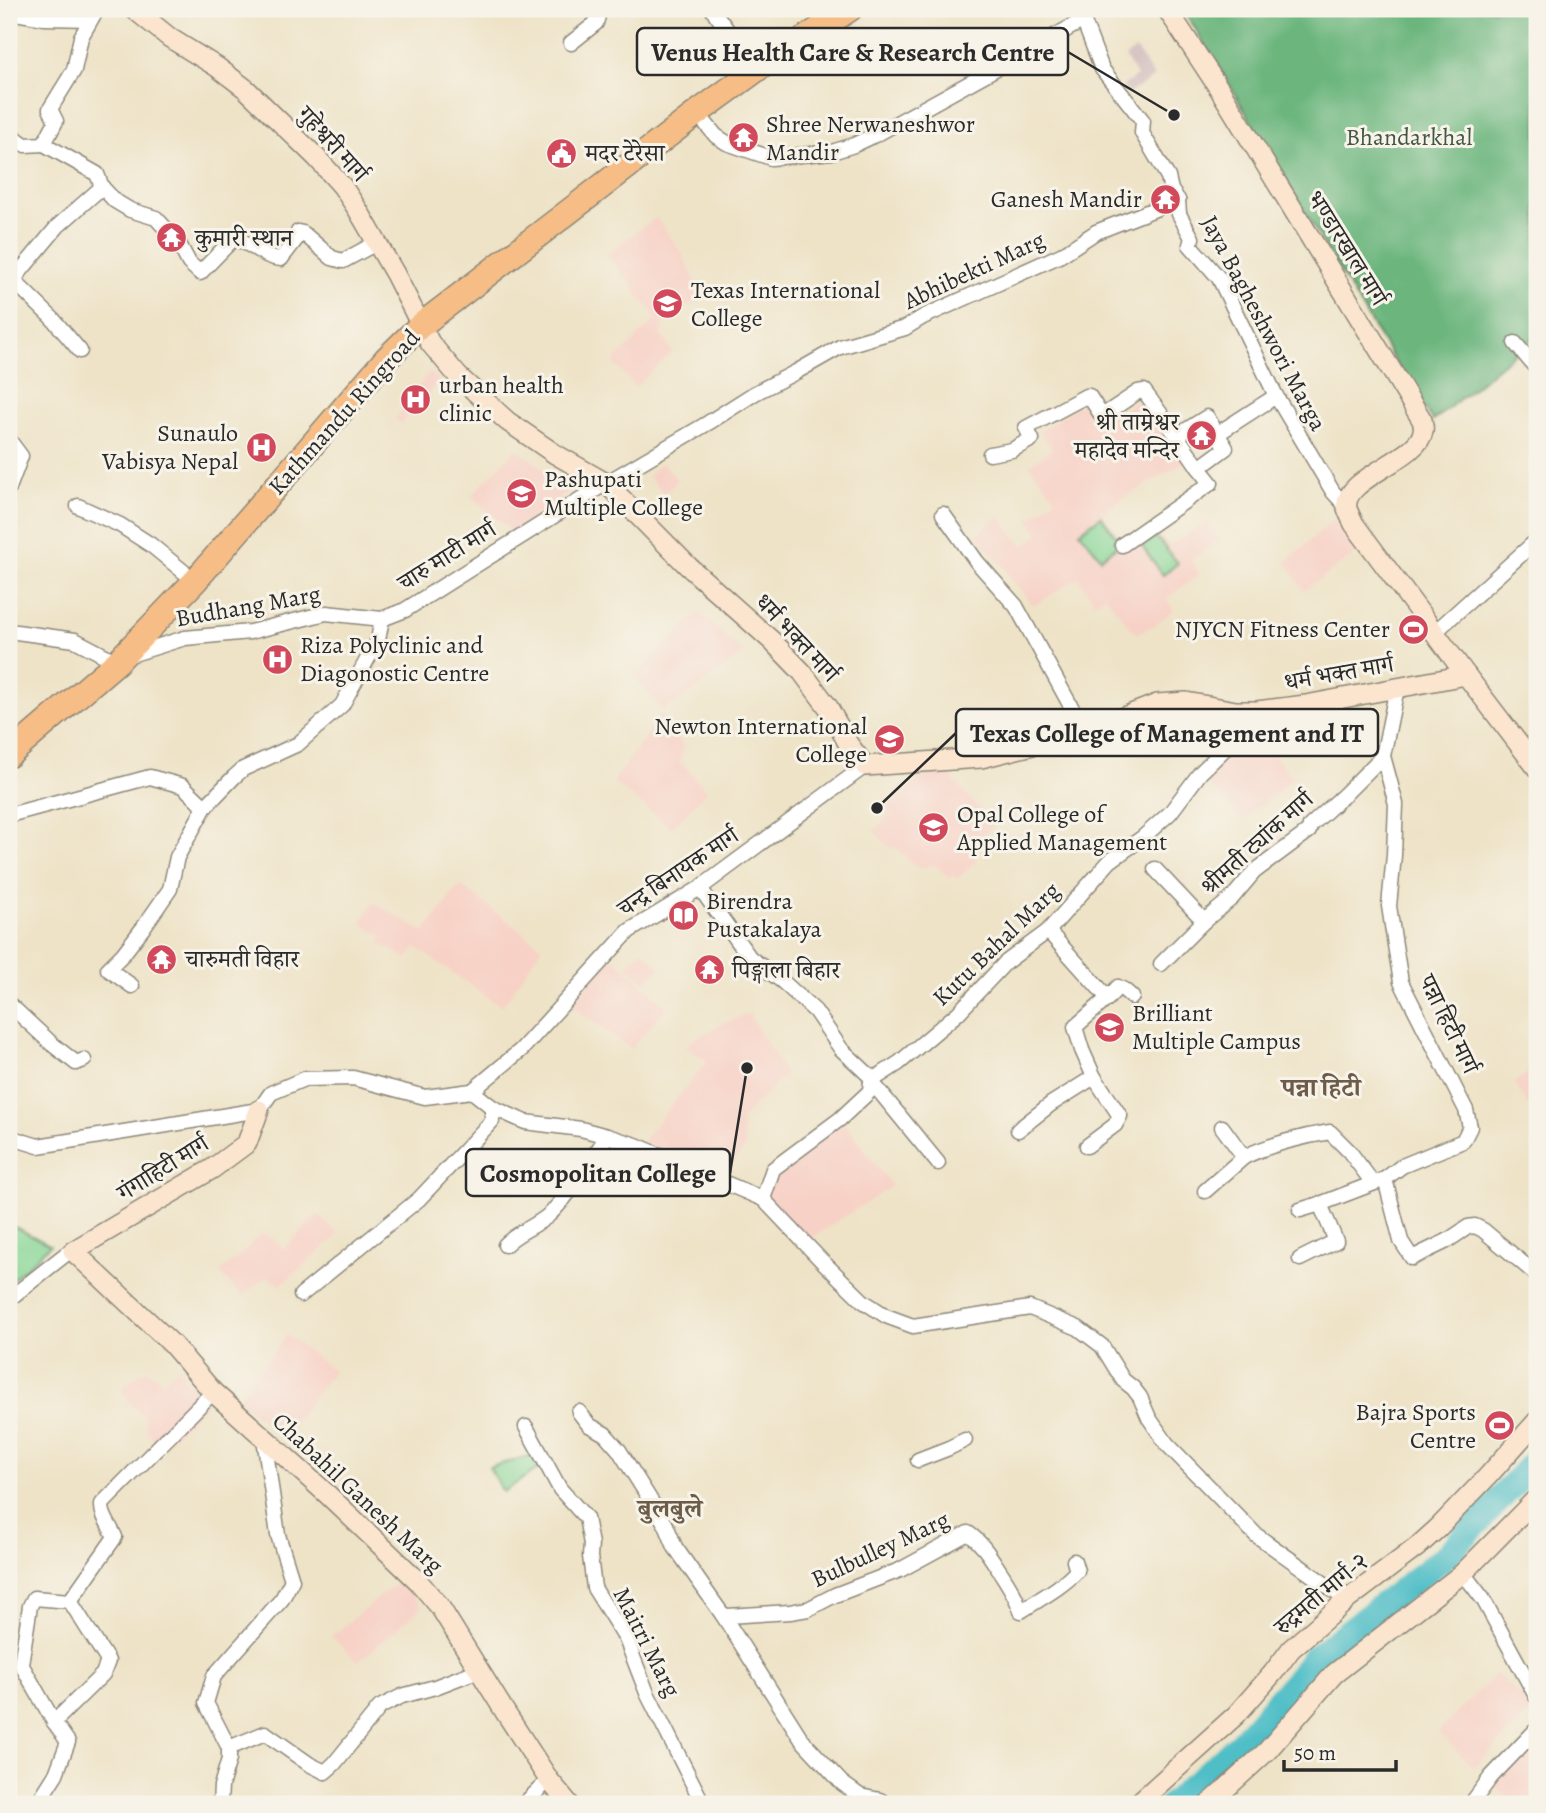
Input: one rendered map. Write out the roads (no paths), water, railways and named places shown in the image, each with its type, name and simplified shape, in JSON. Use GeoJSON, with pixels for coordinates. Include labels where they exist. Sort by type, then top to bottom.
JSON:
{"type":"FeatureCollection","features":[{"type":"Feature","properties":{"kind":"highway","name":"Kathmandu Ringroad"},"geometry":{"type":"LineString","coordinates":[[9,755],[120,660],[195,581],[386,359],[425,322],[697,113],[756,70],[850,9]]}},
{"type":"Feature","properties":{"kind":"main road","name":"गुहेश्वरी मार्ग"},"geometry":{"type":"LineString","coordinates":[[134,9],[170,38],[217,67],[246,89],[342,186],[425,322],[430,342],[444,358]]}},
{"type":"Feature","properties":{"kind":"main road"},"geometry":{"type":"LineString","coordinates":[[150,9],[248,75],[332,159],[368,203],[388,235],[425,322]]}},
{"type":"Feature","properties":{"kind":"main road","name":"भण्डारखाल मार्ग"},"geometry":{"type":"LineString","coordinates":[[1167,9],[1220,90],[1422,420],[1423,432],[1419,442],[1359,484],[1348,502]]}},
{"type":"Feature","properties":{"kind":"main road","name":"धर्म भक्त मार्ग"},"geometry":{"type":"LineString","coordinates":[[444,358],[458,376],[507,421],[555,454],[606,483],[688,566],[772,642],[802,672],[828,707],[849,745],[865,766],[981,758],[1084,732],[1157,704],[1186,702],[1257,711],[1306,705],[1466,675]]}},
{"type":"Feature","properties":{"kind":"main road"},"geometry":{"type":"LineString","coordinates":[[1348,502],[1354,524],[1537,768]]}},
{"type":"Feature","properties":{"kind":"main road","name":"गंगाहिटी मार्ग"},"geometry":{"type":"LineString","coordinates":[[73,1251],[212,1169],[247,1143],[259,1110]]}},
{"type":"Feature","properties":{"kind":"main road","name":"Chabahil Ganesh Marg"},"geometry":{"type":"LineString","coordinates":[[73,1251],[172,1344],[213,1392],[327,1494],[418,1581],[440,1607],[550,1780],[569,1804]]}},
{"type":"Feature","properties":{"kind":"main road","name":"रुद्रमती मार्ग-२"},"geometry":{"type":"LineString","coordinates":[[1137,1804],[1236,1715],[1291,1648],[1438,1528],[1537,1420]]}},
{"type":"Feature","properties":{"kind":"main road"},"geometry":{"type":"LineString","coordinates":[[1210,1804],[1267,1751],[1334,1674],[1463,1573],[1537,1498]]}},
{"type":"Feature","properties":{"kind":"street"},"geometry":{"type":"LineString","coordinates":[[571,43],[596,23],[600,9]]}},
{"type":"Feature","properties":{"kind":"street"},"geometry":{"type":"LineString","coordinates":[[712,9],[756,70]]}},
{"type":"Feature","properties":{"kind":"street"},"geometry":{"type":"LineString","coordinates":[[9,12],[45,18],[93,14]]}},
{"type":"Feature","properties":{"kind":"street"},"geometry":{"type":"LineString","coordinates":[[44,144],[56,121],[50,109],[74,70],[81,37],[93,14]]}},
{"type":"Feature","properties":{"kind":"street"},"geometry":{"type":"LineString","coordinates":[[697,113],[716,136],[727,143],[771,158],[832,152],[877,134],[1080,15]]}},
{"type":"Feature","properties":{"kind":"street","name":"Jaya Bagheshwori Marga"},"geometry":{"type":"LineString","coordinates":[[1080,15],[1102,69],[1143,121],[1142,133],[1178,200],[1178,214],[1192,238],[1190,245],[1219,278],[1276,396],[1321,473],[1333,492],[1348,502]]}},
{"type":"Feature","properties":{"kind":"street"},"geometry":{"type":"LineString","coordinates":[[9,133],[25,145],[44,144],[97,174],[102,187],[115,201],[156,218],[178,242],[189,263],[200,273],[233,239],[240,239],[267,257],[281,259],[297,238],[298,232],[303,233],[332,258],[343,261],[377,242]]}},
{"type":"Feature","properties":{"kind":"street"},"geometry":{"type":"LineString","coordinates":[[80,351],[53,319],[11,279],[58,226],[102,187]]}},
{"type":"Feature","properties":{"kind":"street","name":"Abhibekti Marg"},"geometry":{"type":"LineString","coordinates":[[606,483],[755,393],[840,347],[905,328],[923,317],[1061,255],[1096,232],[1178,200]]}},
{"type":"Feature","properties":{"kind":"street"},"geometry":{"type":"LineString","coordinates":[[1515,343],[1537,369]]}},
{"type":"Feature","properties":{"kind":"street"},"geometry":{"type":"LineString","coordinates":[[990,454],[1012,450],[1032,439],[1026,428],[1086,396],[1089,396],[1102,416],[1144,391],[1211,484],[1122,545]]}},
{"type":"Feature","properties":{"kind":"street"},"geometry":{"type":"LineString","coordinates":[[1217,434],[1276,396]]}},
{"type":"Feature","properties":{"kind":"street"},"geometry":{"type":"LineString","coordinates":[[1177,436],[1207,417],[1226,448],[1199,468]]}},
{"type":"Feature","properties":{"kind":"street"},"geometry":{"type":"LineString","coordinates":[[9,440],[21,456],[9,488]]}},
{"type":"Feature","properties":{"kind":"street","name":"चारु माटी मार्ग"},"geometry":{"type":"LineString","coordinates":[[382,619],[405,610],[606,483]]}},
{"type":"Feature","properties":{"kind":"street"},"geometry":{"type":"LineString","coordinates":[[78,506],[120,525],[151,545],[195,581]]}},
{"type":"Feature","properties":{"kind":"street"},"geometry":{"type":"LineString","coordinates":[[943,514],[988,576],[1016,606],[1084,732]]}},
{"type":"Feature","properties":{"kind":"street"},"geometry":{"type":"LineString","coordinates":[[1435,632],[1537,540]]}},
{"type":"Feature","properties":{"kind":"street","name":"Budhang Marg"},"geometry":{"type":"LineString","coordinates":[[120,660],[185,638],[250,632],[326,613],[382,619]]}},
{"type":"Feature","properties":{"kind":"street"},"geometry":{"type":"LineString","coordinates":[[131,986],[108,969],[143,928],[170,889],[177,857],[205,807],[243,769],[298,744],[342,705],[378,640],[382,619]]}},
{"type":"Feature","properties":{"kind":"street"},"geometry":{"type":"LineString","coordinates":[[9,631],[75,640],[120,660]]}},
{"type":"Feature","properties":{"kind":"street","name":"पन्ना हिटी मार्ग"},"geometry":{"type":"LineString","coordinates":[[1300,1210],[1379,1181],[1402,1166],[1463,1141],[1470,1127],[1465,1110],[1401,982],[1390,906],[1396,804],[1383,756],[1397,688]]}},
{"type":"Feature","properties":{"kind":"street","name":"Kutu Bahal Marg"},"geometry":{"type":"LineString","coordinates":[[763,1199],[773,1169],[840,1119],[870,1091],[872,1080],[899,1063],[958,1013],[1005,963],[1048,932],[1110,861],[1170,813],[1200,774],[1240,736],[1257,711]]}},
{"type":"Feature","properties":{"kind":"street","name":"श्रीमती ट्यांक मार्ग"},"geometry":{"type":"LineString","coordinates":[[1161,964],[1231,898],[1254,872],[1309,831],[1310,826],[1383,756]]}},
{"type":"Feature","properties":{"kind":"street","name":"चन्द्र बिनायक मार्ग"},"geometry":{"type":"LineString","coordinates":[[472,1091],[522,1050],[629,931],[699,888],[865,766]]}},
{"type":"Feature","properties":{"kind":"street"},"geometry":{"type":"LineString","coordinates":[[9,815],[150,777],[183,786],[205,807]]}},
{"type":"Feature","properties":{"kind":"street"},"geometry":{"type":"LineString","coordinates":[[1155,869],[1204,921]]}},
{"type":"Feature","properties":{"kind":"street"},"geometry":{"type":"LineString","coordinates":[[699,888],[750,958],[782,981],[815,1011],[841,1049],[872,1080],[938,1163]]}},
{"type":"Feature","properties":{"kind":"street"},"geometry":{"type":"LineString","coordinates":[[1048,932],[1108,998]]}},
{"type":"Feature","properties":{"kind":"street"},"geometry":{"type":"LineString","coordinates":[[1087,1146],[1115,1125],[1120,1116],[1094,1077],[1075,1027],[1118,988],[1132,997]]}},
{"type":"Feature","properties":{"kind":"street"},"geometry":{"type":"LineString","coordinates":[[9,1004],[76,1063],[84,1060]]}},
{"type":"Feature","properties":{"kind":"street"},"geometry":{"type":"LineString","coordinates":[[9,1137],[38,1146],[259,1110],[271,1093],[304,1079],[352,1077],[425,1097],[472,1091],[492,1107],[525,1122],[581,1129],[636,1145],[763,1199],[863,1301],[886,1316],[913,1326],[1030,1308],[1078,1328],[1102,1346],[1123,1380],[1140,1397],[1149,1418],[1167,1444],[1256,1535],[1348,1600]]}},
{"type":"Feature","properties":{"kind":"street"},"geometry":{"type":"LineString","coordinates":[[1018,1130],[1051,1104],[1094,1077]]}},
{"type":"Feature","properties":{"kind":"street"},"geometry":{"type":"LineString","coordinates":[[301,1295],[419,1199],[492,1121],[492,1107]]}},
{"type":"Feature","properties":{"kind":"street"},"geometry":{"type":"LineString","coordinates":[[1222,1127],[1244,1157]]}},
{"type":"Feature","properties":{"kind":"street"},"geometry":{"type":"LineString","coordinates":[[1205,1191],[1244,1157],[1256,1151],[1305,1141],[1331,1132],[1379,1181],[1401,1241],[1412,1258],[1468,1227],[1475,1226],[1537,1275]]}},
{"type":"Feature","properties":{"kind":"street"},"geometry":{"type":"LineString","coordinates":[[505,1245],[514,1236],[550,1215],[607,1136]]}},
{"type":"Feature","properties":{"kind":"street"},"geometry":{"type":"LineString","coordinates":[[1300,1259],[1336,1241],[1320,1204]]}},
{"type":"Feature","properties":{"kind":"street"},"geometry":{"type":"LineString","coordinates":[[9,1299],[73,1251]]}},
{"type":"Feature","properties":{"kind":"street"},"geometry":{"type":"LineString","coordinates":[[70,1601],[115,1537],[102,1512],[102,1504],[213,1392]]}},
{"type":"Feature","properties":{"kind":"street"},"geometry":{"type":"LineString","coordinates":[[579,1412],[589,1425],[605,1434],[619,1450],[666,1525],[676,1547],[802,1740],[842,1783],[860,1796],[880,1800],[885,1804]]}},
{"type":"Feature","properties":{"kind":"street","name":"Maitri Marg"},"geometry":{"type":"LineString","coordinates":[[526,1427],[560,1489],[586,1518],[594,1588],[626,1639],[647,1693],[703,1804]]}},
{"type":"Feature","properties":{"kind":"street"},"geometry":{"type":"LineString","coordinates":[[220,1804],[229,1748],[206,1703],[214,1676],[282,1599],[292,1580],[278,1535],[264,1438]]}},
{"type":"Feature","properties":{"kind":"street"},"geometry":{"type":"LineString","coordinates":[[918,1460],[965,1440]]}},
{"type":"Feature","properties":{"kind":"street","name":"Bulbulley Marg"},"geometry":{"type":"LineString","coordinates":[[722,1614],[727,1616],[808,1609],[835,1595],[900,1570],[968,1533],[979,1541],[992,1558],[1015,1592],[1021,1611],[1064,1584],[1077,1571],[1074,1561]]}},
{"type":"Feature","properties":{"kind":"street"},"geometry":{"type":"LineString","coordinates":[[1463,1573],[1483,1599],[1537,1698]]}},
{"type":"Feature","properties":{"kind":"street"},"geometry":{"type":"LineString","coordinates":[[37,1804],[56,1774],[68,1742],[21,1664],[30,1606],[34,1598],[70,1601]]}},
{"type":"Feature","properties":{"kind":"street"},"geometry":{"type":"LineString","coordinates":[[54,1722],[103,1674],[108,1661],[70,1601]]}},
{"type":"Feature","properties":{"kind":"street"},"geometry":{"type":"LineString","coordinates":[[229,1748],[265,1733],[325,1772],[380,1707],[402,1696],[435,1687],[478,1670]]}},
{"type":"Feature","properties":{"kind":"street"},"geometry":{"type":"LineString","coordinates":[[1471,1804],[1491,1777],[1537,1729]]}},
{"type":"Feature","properties":{"kind":"street"},"geometry":{"type":"LineString","coordinates":[[524,1804],[550,1780]]}},
{"type":"Feature","properties":{"kind":"waterway"},"geometry":{"type":"LineString","coordinates":[[1172,1804],[1240,1744],[1314,1658],[1446,1556],[1537,1459]]}},
{"type":"Feature","properties":{"kind":"place","name":"Venus Health Care & Research Centre"},"geometry":{"type":"Point","coordinates":[1174,115]}},
{"type":"Feature","properties":{"kind":"place","name":"Shree Nerwaneshwor Mandir"},"geometry":{"type":"Point","coordinates":[743,138]}},
{"type":"Feature","properties":{"kind":"place","name":"मदर टेरेसा"},"geometry":{"type":"Point","coordinates":[562,153]}},
{"type":"Feature","properties":{"kind":"place","name":"Ganesh Mandir"},"geometry":{"type":"Point","coordinates":[1165,199]}},
{"type":"Feature","properties":{"kind":"place","name":"कुमारी स्थान"},"geometry":{"type":"Point","coordinates":[172,238]}},
{"type":"Feature","properties":{"kind":"place","name":"Texas International College"},"geometry":{"type":"Point","coordinates":[668,304]}},
{"type":"Feature","properties":{"kind":"place","name":"urban health clinic"},"geometry":{"type":"Point","coordinates":[416,399]}},
{"type":"Feature","properties":{"kind":"place","name":"श्री ताम्रेश्वर महादेव मन्दिर"},"geometry":{"type":"Point","coordinates":[1202,436]}},
{"type":"Feature","properties":{"kind":"place","name":"Sunaulo Vabisya Nepal"},"geometry":{"type":"Point","coordinates":[261,447]}},
{"type":"Feature","properties":{"kind":"place","name":"Pashupati Multiple College"},"geometry":{"type":"Point","coordinates":[521,493]}},
{"type":"Feature","properties":{"kind":"place","name":"NJYCN Fitness Center"},"geometry":{"type":"Point","coordinates":[1413,629]}},
{"type":"Feature","properties":{"kind":"place","name":"Riza Polyclinic and Diagonostic Centre"},"geometry":{"type":"Point","coordinates":[277,659]}},
{"type":"Feature","properties":{"kind":"place","name":"Newton International College"},"geometry":{"type":"Point","coordinates":[890,740]}},
{"type":"Feature","properties":{"kind":"place","name":"Texas College of Management and IT"},"geometry":{"type":"Point","coordinates":[877,808]}},
{"type":"Feature","properties":{"kind":"place","name":"Opal College of Applied Management"},"geometry":{"type":"Point","coordinates":[934,828]}},
{"type":"Feature","properties":{"kind":"place","name":"Birendra Pustakalaya"},"geometry":{"type":"Point","coordinates":[683,915]}},
{"type":"Feature","properties":{"kind":"place","name":"चारुमती विहार"},"geometry":{"type":"Point","coordinates":[162,959]}},
{"type":"Feature","properties":{"kind":"place","name":"पिङ्गाला बिहार"},"geometry":{"type":"Point","coordinates":[709,970]}},
{"type":"Feature","properties":{"kind":"place","name":"Brilliant Multiple Campus"},"geometry":{"type":"Point","coordinates":[1109,1027]}},
{"type":"Feature","properties":{"kind":"place","name":"Cosmopolitan College"},"geometry":{"type":"Point","coordinates":[747,1068]}},
{"type":"Feature","properties":{"kind":"place","name":"Bajra Sports Centre"},"geometry":{"type":"Point","coordinates":[1499,1426]}},
{"type":"Feature","properties":{"kind":"district","name":"पन्ना हिटी"},"geometry":{"type":"Point","coordinates":[1321,1087]}},
{"type":"Feature","properties":{"kind":"district","name":"बुलबुले"},"geometry":{"type":"Point","coordinates":[670,1508]}},
{"type":"Feature","properties":{"kind":"park label","name":"Bhandarkhal"},"geometry":{"type":"Point","coordinates":[1409,137]}}]}
